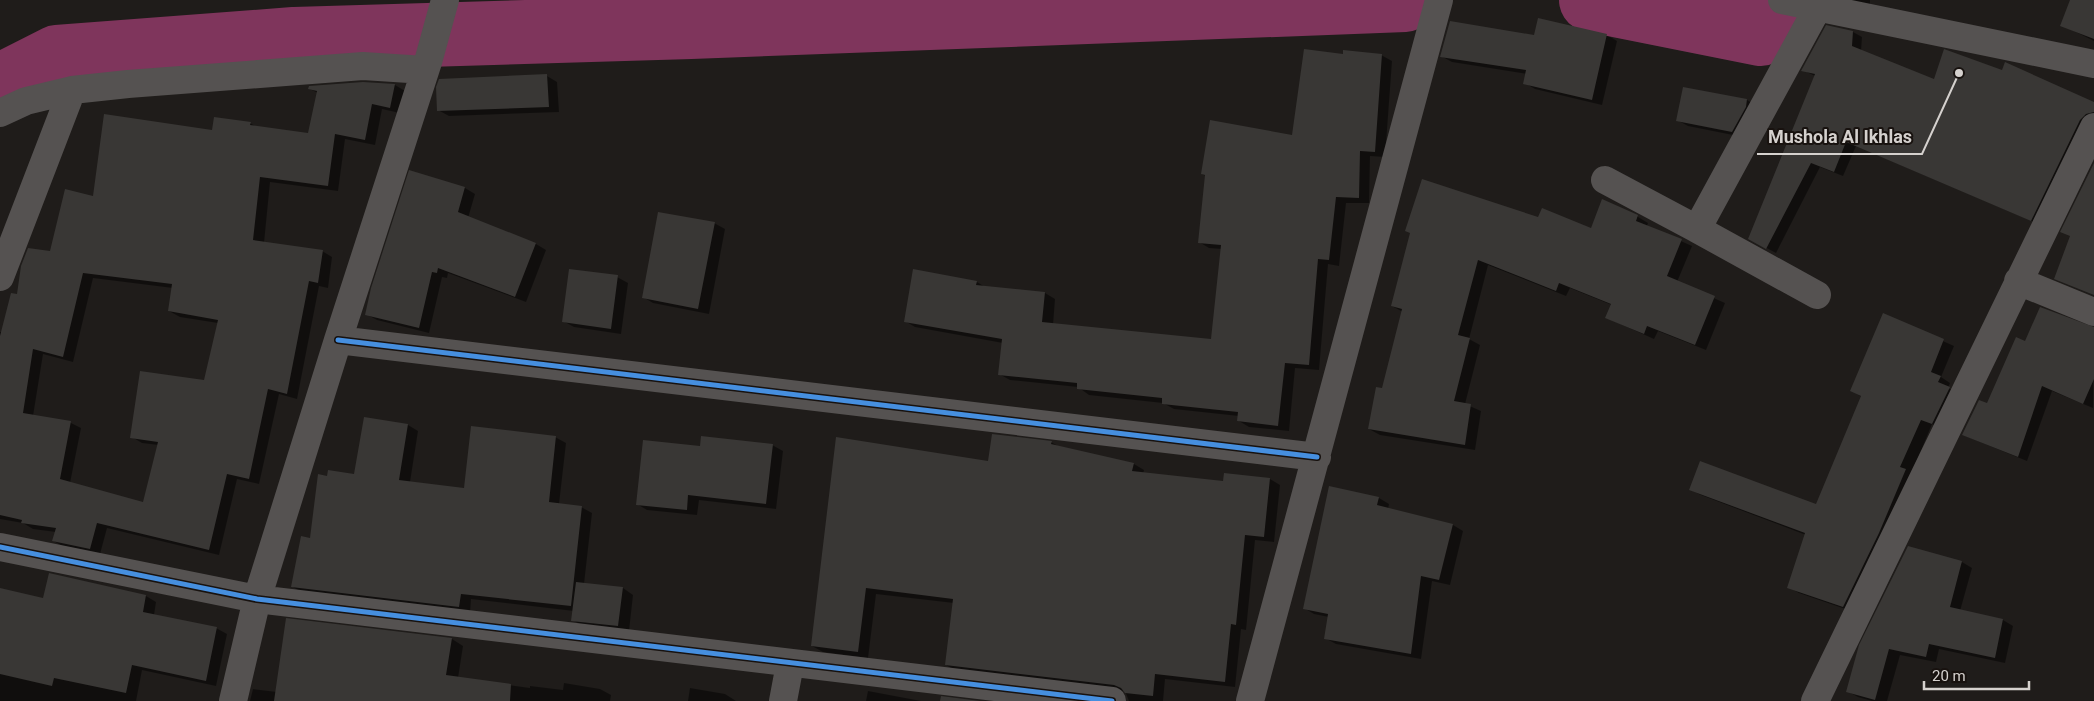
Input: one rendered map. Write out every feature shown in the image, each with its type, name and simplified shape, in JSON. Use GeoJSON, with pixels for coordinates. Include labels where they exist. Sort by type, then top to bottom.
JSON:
{"type":"FeatureCollection","features":[{"type":"Feature","properties":{"kind":"street"},"geometry":{"type":"LineString","coordinates":[[233,701],[257,599],[338,340],[427,66],[435,30],[445,0]]}},
{"type":"Feature","properties":{"kind":"street"},"geometry":{"type":"LineString","coordinates":[[1250,701],[1438,4]]}},
{"type":"Feature","properties":{"kind":"street"},"geometry":{"type":"LineString","coordinates":[[1697,229],[1801,5],[2094,64]]}},
{"type":"Feature","properties":{"kind":"street"},"geometry":{"type":"LineString","coordinates":[[0,113],[26,101],[72,90],[363,66],[427,66]]}},
{"type":"Feature","properties":{"kind":"street"},"geometry":{"type":"LineString","coordinates":[[0,277],[72,90]]}},
{"type":"Feature","properties":{"kind":"street"},"geometry":{"type":"LineString","coordinates":[[1815,701],[2094,127]]}},
{"type":"Feature","properties":{"kind":"street"},"geometry":{"type":"LineString","coordinates":[[1605,180],[1818,295]]}},
{"type":"Feature","properties":{"kind":"street"},"geometry":{"type":"LineString","coordinates":[[2018,281],[2094,312]]}},
{"type":"Feature","properties":{"kind":"street"},"geometry":{"type":"LineString","coordinates":[[338,340],[1316,457]]}},
{"type":"Feature","properties":{"kind":"street"},"geometry":{"type":"LineString","coordinates":[[0,547],[257,599],[1112,701]]}},
{"type":"Feature","properties":{"kind":"street"},"geometry":{"type":"LineString","coordinates":[[783,701],[790,664]]}},
{"type":"Feature","properties":{"kind":"building"},"geometry":{"type":"Polygon","coordinates":[[[2070,0],[2094,0],[2094,39],[2060,26],[2070,0]]]}},
{"type":"Feature","properties":{"kind":"building"},"geometry":{"type":"Polygon","coordinates":[[[1538,18],[1607,34],[1592,100],[1523,84],[1526,70],[1440,57],[1450,21],[1534,35],[1538,18]]]}},
{"type":"Feature","properties":{"kind":"building"},"geometry":{"type":"Polygon","coordinates":[[[1826,25],[1853,31],[1852,46],[1934,79],[1944,49],[2002,70],[2005,62],[2094,102],[2094,112],[2086,114],[2080,120],[2031,221],[1846,142],[1834,172],[1811,163],[1766,249],[1748,239],[1815,74],[1801,71],[1826,25]]]}},
{"type":"Feature","properties":{"kind":"building"},"geometry":{"type":"Polygon","coordinates":[[[1304,49],[1343,54],[1343,50],[1382,54],[1375,152],[1360,151],[1359,198],[1336,197],[1329,260],[1318,259],[1309,365],[1285,363],[1278,426],[1237,421],[1238,412],[1162,404],[1162,398],[1077,389],[1077,383],[998,375],[1002,339],[904,322],[913,269],[977,281],[976,285],[1045,292],[1042,322],[1211,339],[1221,245],[1198,243],[1205,175],[1201,174],[1210,120],[1292,135],[1304,49]]]}},
{"type":"Feature","properties":{"kind":"building"},"geometry":{"type":"Polygon","coordinates":[[[547,74],[549,107],[437,111],[436,87],[439,79],[547,74]]]}},
{"type":"Feature","properties":{"kind":"building"},"geometry":{"type":"Polygon","coordinates":[[[363,82],[395,84],[390,108],[372,104],[365,140],[335,134],[328,186],[260,177],[253,240],[323,250],[318,283],[309,281],[287,394],[268,389],[249,479],[227,474],[209,550],[97,523],[90,549],[52,541],[56,528],[21,523],[22,520],[0,515],[0,336],[11,293],[17,294],[21,266],[28,248],[50,251],[65,189],[93,196],[104,114],[212,130],[214,117],[251,122],[250,125],[308,133],[317,91],[308,89],[309,86],[363,82]],[[83,273],[63,357],[33,349],[23,413],[71,421],[60,479],[143,502],[158,442],[130,438],[140,371],[204,380],[218,320],[168,311],[172,284],[83,273]]]}},
{"type":"Feature","properties":{"kind":"building"},"geometry":{"type":"Polygon","coordinates":[[[1683,87],[1747,99],[1746,107],[1732,132],[1676,121],[1683,87]]]}},
{"type":"Feature","properties":{"kind":"building"},"geometry":{"type":"Polygon","coordinates":[[[2094,163],[2094,295],[2054,279],[2070,236],[2060,232],[2094,163]]]}},
{"type":"Feature","properties":{"kind":"building"},"geometry":{"type":"Polygon","coordinates":[[[409,170],[465,187],[458,212],[536,243],[515,297],[438,268],[437,273],[432,272],[419,328],[365,315],[371,288],[409,170]]]}},
{"type":"Feature","properties":{"kind":"building"},"geometry":{"type":"Polygon","coordinates":[[[1422,179],[1538,217],[1542,208],[1591,228],[1602,199],[1638,215],[1636,221],[1682,239],[1667,276],[1715,296],[1695,345],[1647,326],[1644,334],[1605,318],[1611,304],[1559,283],[1556,291],[1478,260],[1458,335],[1470,338],[1454,401],[1471,404],[1465,445],[1368,429],[1376,387],[1382,388],[1402,309],[1391,306],[1410,233],[1405,231],[1422,179]]]}},
{"type":"Feature","properties":{"kind":"building"},"geometry":{"type":"Polygon","coordinates":[[[658,212],[715,222],[698,309],[642,298],[658,212]]]}},
{"type":"Feature","properties":{"kind":"building"},"geometry":{"type":"Polygon","coordinates":[[[569,269],[618,275],[611,329],[562,322],[569,269]]]}},
{"type":"Feature","properties":{"kind":"building"},"geometry":{"type":"Polygon","coordinates":[[[2040,307],[2094,327],[2094,379],[2083,404],[2042,386],[2018,457],[1962,435],[1979,400],[1987,403],[2016,337],[2025,341],[2040,307]]]}},
{"type":"Feature","properties":{"kind":"building"},"geometry":{"type":"Polygon","coordinates":[[[1883,313],[1944,339],[1931,372],[1941,376],[1938,382],[1950,387],[1932,424],[1921,420],[1900,467],[1906,469],[1879,533],[1843,607],[1787,588],[1805,533],[1689,490],[1700,461],[1816,504],[1861,396],[1850,391],[1883,313]]]}},
{"type":"Feature","properties":{"kind":"building"},"geometry":{"type":"Polygon","coordinates":[[[364,417],[408,424],[399,480],[464,488],[471,426],[556,436],[549,502],[582,506],[571,606],[461,594],[459,607],[291,587],[301,536],[310,538],[318,474],[327,476],[328,470],[354,474],[364,417]]]}},
{"type":"Feature","properties":{"kind":"building"},"geometry":{"type":"Polygon","coordinates":[[[992,434],[1052,441],[1051,444],[1134,463],[1132,471],[1223,481],[1224,473],[1270,478],[1264,537],[1245,535],[1236,625],[1231,624],[1225,682],[1155,674],[1153,696],[1125,693],[1121,688],[1114,685],[945,665],[953,599],[866,588],[858,652],[811,646],[836,437],[988,461],[992,434]]]}},
{"type":"Feature","properties":{"kind":"building"},"geometry":{"type":"Polygon","coordinates":[[[701,436],[773,444],[766,504],[688,495],[687,510],[636,505],[643,440],[700,446],[701,436]]]}},
{"type":"Feature","properties":{"kind":"building"},"geometry":{"type":"Polygon","coordinates":[[[1329,486],[1379,497],[1377,505],[1453,524],[1439,580],[1421,576],[1411,654],[1324,639],[1328,614],[1303,609],[1329,486]]]}},
{"type":"Feature","properties":{"kind":"building"},"geometry":{"type":"Polygon","coordinates":[[[1908,546],[1962,561],[1950,607],[2003,619],[1995,658],[1929,644],[1926,657],[1889,649],[1875,700],[1846,692],[1859,645],[1908,546]]]}},
{"type":"Feature","properties":{"kind":"building"},"geometry":{"type":"Polygon","coordinates":[[[49,573],[146,595],[143,612],[217,627],[206,681],[132,665],[126,693],[54,678],[52,686],[0,674],[0,588],[43,598],[49,573]]]}},
{"type":"Feature","properties":{"kind":"building"},"geometry":{"type":"Polygon","coordinates":[[[576,582],[623,587],[618,626],[571,621],[576,582]]]}},
{"type":"Feature","properties":{"kind":"building"},"geometry":{"type":"Polygon","coordinates":[[[286,618],[452,638],[446,675],[511,684],[510,701],[274,701],[286,618]]]}},
{"type":"Feature","properties":{"kind":"building"},"geometry":{"type":"Polygon","coordinates":[[[941,696],[980,701],[940,701],[941,696]]]}},
{"type":"Feature","properties":{"kind":"waterway"},"geometry":{"type":"LineString","coordinates":[[0,86],[57,57],[294,39],[691,27],[1405,0]]}},
{"type":"Feature","properties":{"kind":"waterway"},"geometry":{"type":"LineString","coordinates":[[1591,0],[1761,34],[1778,0]]}},
{"type":"Feature","properties":{"kind":"cycle path"},"geometry":{"type":"LineString","coordinates":[[338,340],[1317,457]]}},
{"type":"Feature","properties":{"kind":"cycle path"},"geometry":{"type":"LineString","coordinates":[[0,547],[257,599],[1112,701]]}},
{"type":"Feature","properties":{"kind":"place","name":"Mushola Al Ikhlas"},"geometry":{"type":"Point","coordinates":[1959,73]}}]}
